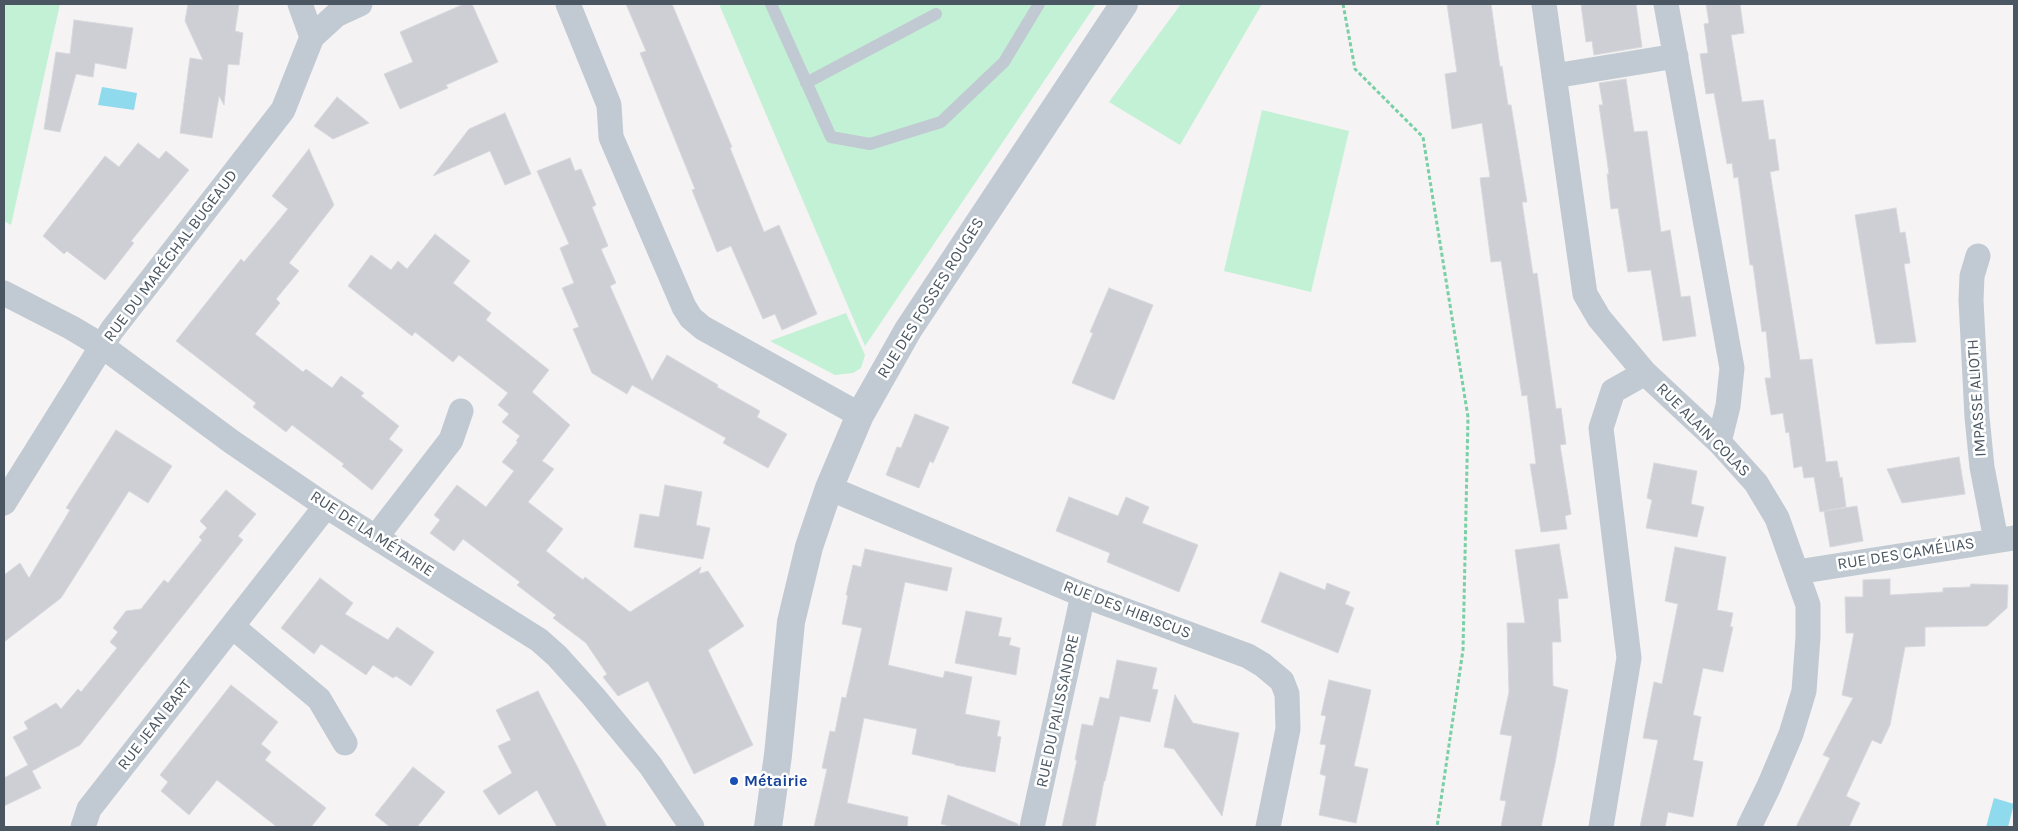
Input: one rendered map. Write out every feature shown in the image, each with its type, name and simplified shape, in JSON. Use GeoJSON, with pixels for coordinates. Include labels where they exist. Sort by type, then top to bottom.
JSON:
{"type":"FeatureCollection","features":[{"type":"Feature","properties":{"kind":"street"},"geometry":{"type":"LineString","coordinates":[[300,4],[312,38],[336,15],[360,4]]}},
{"type":"Feature","properties":{"kind":"street"},"geometry":{"type":"LineString","coordinates":[[568,4],[609,105],[611,137],[690,318],[703,328],[860,415]]}},
{"type":"Feature","properties":{"kind":"street","name":"RUE DES FOSSES ROUGES"},"geometry":{"type":"LineString","coordinates":[[768,827],[778,755],[791,622],[809,547],[830,488],[860,415],[908,330],[1124,4]]}},
{"type":"Feature","properties":{"kind":"street","name":"RUE ALAIN COLAS"},"geometry":{"type":"LineString","coordinates":[[1544,4],[1585,294],[1599,318],[1645,373],[1719,442],[1756,483],[1777,518],[1808,606],[1804,691],[1791,734],[1749,827]]}},
{"type":"Feature","properties":{"kind":"street"},"geometry":{"type":"LineString","coordinates":[[1666,4],[1732,368],[1728,406],[1719,442]]}},
{"type":"Feature","properties":{"kind":"street","name":"RUE DU MARÉCHAL BUGEAUD"},"geometry":{"type":"LineString","coordinates":[[4,503],[118,322],[282,110],[312,38]]}},
{"type":"Feature","properties":{"kind":"street"},"geometry":{"type":"LineString","coordinates":[[1554,76],[1676,56]]}},
{"type":"Feature","properties":{"kind":"street","name":"IMPASSE ALIOTH"},"geometry":{"type":"LineString","coordinates":[[1978,256],[1972,276],[1971,300],[1976,408],[1982,467],[2005,539]]}},
{"type":"Feature","properties":{"kind":"street","name":"RUE DE LA MÉTAIRIE"},"geometry":{"type":"LineString","coordinates":[[4,293],[72,328],[102,346],[232,442],[326,506],[539,640],[558,656],[650,765],[692,827]]}},
{"type":"Feature","properties":{"kind":"street","name":"RUE ALAIN COLAS"},"geometry":{"type":"LineString","coordinates":[[1602,827],[1629,658],[1602,428],[1613,391],[1645,373]]}},
{"type":"Feature","properties":{"kind":"street"},"geometry":{"type":"LineString","coordinates":[[376,537],[452,440],[462,411]]}},
{"type":"Feature","properties":{"kind":"street","name":"RUE DES HIBISCUS"},"geometry":{"type":"LineString","coordinates":[[830,488],[1083,594],[1248,656],[1263,665],[1282,681],[1287,694],[1288,729],[1268,827]]}},
{"type":"Feature","properties":{"kind":"street","name":"RUE JEAN BART"},"geometry":{"type":"LineString","coordinates":[[84,827],[89,809],[326,506]]}},
{"type":"Feature","properties":{"kind":"street","name":"RUE DES CAMÉLIAS"},"geometry":{"type":"LineString","coordinates":[[1797,572],[2005,539]]}},
{"type":"Feature","properties":{"kind":"street","name":"RUE DU PALISSANDRE"},"geometry":{"type":"LineString","coordinates":[[1032,827],[1083,594]]}},
{"type":"Feature","properties":{"kind":"street"},"geometry":{"type":"LineString","coordinates":[[233,627],[319,699],[345,743]]}},
{"type":"Feature","properties":{"kind":"lane"},"geometry":{"type":"LineString","coordinates":[[771,4],[831,137],[870,144],[942,122],[1004,62],[1039,4]]}},
{"type":"Feature","properties":{"kind":"lane"},"geometry":{"type":"LineString","coordinates":[[806,82],[936,14]]}},
{"type":"Feature","properties":{"kind":"path"},"geometry":{"type":"LineString","coordinates":[[1344,4],[1355,69],[1423,137],[1468,417],[1463,650],[1436,827]]}},
{"type":"Feature","properties":{"kind":"green space"},"geometry":{"type":"Polygon","coordinates":[[[4,4],[60,4],[11,225],[4,221],[4,4]]]}},
{"type":"Feature","properties":{"kind":"green space"},"geometry":{"type":"Polygon","coordinates":[[[719,4],[1096,4],[865,346],[719,4]]]}},
{"type":"Feature","properties":{"kind":"green space"},"geometry":{"type":"Polygon","coordinates":[[[1181,4],[1262,4],[1180,145],[1109,102],[1181,4]]]}},
{"type":"Feature","properties":{"kind":"green space"},"geometry":{"type":"Polygon","coordinates":[[[1262,110],[1349,131],[1311,292],[1224,271],[1262,110]]]}},
{"type":"Feature","properties":{"kind":"green space"},"geometry":{"type":"Polygon","coordinates":[[[846,313],[865,355],[861,368],[853,373],[835,375],[770,341],[846,313]]]}},
{"type":"Feature","properties":{"kind":"water"},"geometry":{"type":"Polygon","coordinates":[[[102,87],[137,93],[134,110],[98,105],[102,87]]]}},
{"type":"Feature","properties":{"kind":"water"},"geometry":{"type":"Polygon","coordinates":[[[1994,798],[2014,804],[2008,827],[1986,827],[1994,798]]]}},
{"type":"Feature","properties":{"kind":"building"},"geometry":{"type":"Polygon","coordinates":[[[188,4],[239,4],[235,31],[243,33],[239,65],[228,64],[224,105],[219,96],[212,138],[180,133],[190,58],[203,60],[185,21],[188,4]]]}},
{"type":"Feature","properties":{"kind":"building"},"geometry":{"type":"Polygon","coordinates":[[[464,4],[472,4],[498,62],[446,85],[448,88],[400,109],[384,74],[413,62],[400,32],[464,4]]]}},
{"type":"Feature","properties":{"kind":"building"},"geometry":{"type":"Polygon","coordinates":[[[626,4],[672,4],[732,147],[730,148],[764,232],[779,225],[817,314],[782,330],[775,314],[763,319],[731,246],[717,252],[692,190],[695,189],[640,53],[646,51],[626,4]]]}},
{"type":"Feature","properties":{"kind":"building"},"geometry":{"type":"Polygon","coordinates":[[[1447,4],[1491,4],[1500,67],[1502,66],[1508,105],[1511,105],[1527,202],[1522,202],[1533,274],[1537,273],[1556,409],[1561,408],[1566,444],[1560,445],[1571,514],[1565,516],[1567,529],[1541,532],[1530,464],[1536,464],[1527,395],[1522,396],[1501,261],[1491,262],[1480,178],[1490,177],[1482,123],[1452,129],[1445,74],[1457,72],[1447,4]]]}},
{"type":"Feature","properties":{"kind":"building"},"geometry":{"type":"Polygon","coordinates":[[[1581,4],[1636,4],[1642,47],[1594,55],[1592,41],[1586,42],[1581,4]]]}},
{"type":"Feature","properties":{"kind":"building"},"geometry":{"type":"Polygon","coordinates":[[[1706,4],[1740,4],[1744,33],[1731,35],[1742,102],[1763,100],[1769,140],[1775,139],[1779,170],[1770,172],[1800,360],[1812,359],[1826,462],[1837,461],[1840,478],[1842,477],[1846,507],[1825,511],[1857,506],[1863,541],[1830,547],[1824,511],[1820,512],[1814,477],[1804,478],[1802,466],[1794,468],[1789,432],[1786,433],[1783,413],[1771,415],[1765,378],[1771,378],[1766,331],[1762,332],[1753,265],[1750,265],[1738,177],[1734,178],[1732,163],[1727,164],[1714,93],[1706,94],[1700,54],[1708,53],[1704,24],[1709,23],[1706,4]]]}},
{"type":"Feature","properties":{"kind":"building"},"geometry":{"type":"Polygon","coordinates":[[[74,20],[133,28],[126,69],[95,63],[93,77],[76,74],[60,132],[44,129],[56,52],[70,54],[74,20]]]}},
{"type":"Feature","properties":{"kind":"building"},"geometry":{"type":"Polygon","coordinates":[[[1626,79],[1634,132],[1647,131],[1661,232],[1670,230],[1681,297],[1690,296],[1696,336],[1663,341],[1651,270],[1628,272],[1618,208],[1611,209],[1607,174],[1609,174],[1599,105],[1603,105],[1599,83],[1626,79]]]}},
{"type":"Feature","properties":{"kind":"building"},"geometry":{"type":"Polygon","coordinates":[[[337,97],[369,123],[333,139],[314,126],[337,97]]]}},
{"type":"Feature","properties":{"kind":"building"},"geometry":{"type":"Polygon","coordinates":[[[505,113],[531,174],[505,185],[490,151],[433,176],[469,129],[505,113]]]}},
{"type":"Feature","properties":{"kind":"building"},"geometry":{"type":"Polygon","coordinates":[[[138,143],[159,159],[166,151],[189,170],[131,241],[134,243],[105,280],[67,251],[64,254],[43,236],[105,156],[119,167],[138,143]]]}},
{"type":"Feature","properties":{"kind":"building"},"geometry":{"type":"Polygon","coordinates":[[[309,149],[334,205],[289,263],[299,271],[276,299],[280,303],[255,334],[303,372],[306,369],[332,388],[341,376],[364,393],[361,396],[399,426],[389,439],[403,450],[372,490],[342,466],[344,464],[292,425],[286,432],[253,407],[256,403],[176,341],[241,259],[244,262],[288,209],[272,196],[309,149]]]}},
{"type":"Feature","properties":{"kind":"building"},"geometry":{"type":"Polygon","coordinates":[[[570,158],[575,171],[581,169],[596,205],[592,207],[608,246],[601,249],[616,283],[610,286],[652,381],[667,355],[718,385],[717,387],[760,411],[757,417],[787,434],[768,468],[723,443],[726,438],[632,385],[627,394],[592,373],[573,329],[579,327],[562,288],[574,283],[560,248],[569,244],[537,171],[570,158]]]}},
{"type":"Feature","properties":{"kind":"building"},"geometry":{"type":"Polygon","coordinates":[[[1896,208],[1900,233],[1905,232],[1910,263],[1904,264],[1916,342],[1876,344],[1855,215],[1896,208]]]}},
{"type":"Feature","properties":{"kind":"building"},"geometry":{"type":"Polygon","coordinates":[[[435,234],[470,261],[453,283],[491,313],[486,320],[549,370],[532,392],[570,425],[542,461],[554,469],[528,502],[563,529],[546,551],[583,580],[585,577],[630,612],[701,567],[699,574],[708,571],[744,626],[708,650],[753,745],[694,774],[648,681],[618,696],[603,677],[607,674],[586,643],[553,618],[556,615],[517,585],[520,582],[463,539],[454,551],[430,533],[440,520],[434,515],[457,485],[486,507],[514,471],[502,462],[518,442],[516,441],[520,436],[502,422],[509,414],[498,405],[508,393],[459,355],[453,362],[415,332],[412,336],[348,286],[371,255],[391,270],[398,261],[407,269],[435,234]]]}},
{"type":"Feature","properties":{"kind":"building"},"geometry":{"type":"Polygon","coordinates":[[[1109,288],[1153,305],[1114,400],[1072,383],[1093,333],[1090,332],[1109,288]]]}},
{"type":"Feature","properties":{"kind":"building"},"geometry":{"type":"Polygon","coordinates":[[[915,414],[949,427],[933,463],[930,461],[919,488],[886,475],[897,447],[901,448],[915,414]]]}},
{"type":"Feature","properties":{"kind":"building"},"geometry":{"type":"Polygon","coordinates":[[[116,430],[172,466],[148,503],[129,491],[61,598],[4,642],[4,575],[20,563],[29,578],[70,510],[66,508],[116,430]]]}},
{"type":"Feature","properties":{"kind":"building"},"geometry":{"type":"Polygon","coordinates":[[[1959,457],[1965,494],[1902,503],[1887,469],[1959,457]]]}},
{"type":"Feature","properties":{"kind":"building"},"geometry":{"type":"Polygon","coordinates":[[[1654,463],[1697,471],[1691,504],[1704,507],[1697,537],[1646,528],[1652,500],[1647,498],[1654,463]]]}},
{"type":"Feature","properties":{"kind":"building"},"geometry":{"type":"Polygon","coordinates":[[[665,485],[702,492],[696,525],[710,528],[703,559],[634,547],[640,514],[659,517],[665,485]]]}},
{"type":"Feature","properties":{"kind":"building"},"geometry":{"type":"Polygon","coordinates":[[[226,490],[256,514],[238,536],[243,540],[80,745],[32,771],[41,788],[4,806],[4,778],[28,765],[13,737],[28,729],[24,722],[56,703],[61,709],[78,689],[81,692],[117,648],[110,642],[118,632],[113,628],[126,611],[141,609],[164,580],[168,583],[202,540],[199,537],[207,528],[200,521],[226,490]]]}},
{"type":"Feature","properties":{"kind":"building"},"geometry":{"type":"Polygon","coordinates":[[[1069,497],[1118,516],[1126,497],[1149,507],[1142,523],[1198,545],[1179,592],[1107,562],[1110,553],[1056,531],[1069,497]]]}},
{"type":"Feature","properties":{"kind":"building"},"geometry":{"type":"Polygon","coordinates":[[[1559,544],[1568,598],[1558,599],[1561,642],[1552,642],[1553,686],[1568,690],[1555,763],[1541,827],[1501,827],[1506,801],[1500,800],[1512,736],[1500,734],[1509,692],[1507,623],[1525,623],[1515,550],[1559,544]]]}},
{"type":"Feature","properties":{"kind":"building"},"geometry":{"type":"Polygon","coordinates":[[[1675,547],[1726,557],[1717,610],[1733,613],[1730,627],[1733,627],[1723,672],[1703,668],[1693,715],[1701,717],[1693,760],[1703,762],[1693,817],[1668,812],[1665,827],[1640,827],[1658,740],[1643,738],[1654,682],[1662,684],[1678,604],[1665,601],[1675,547]]]}},
{"type":"Feature","properties":{"kind":"building"},"geometry":{"type":"Polygon","coordinates":[[[865,549],[952,568],[947,591],[905,582],[888,665],[943,678],[945,671],[972,677],[965,714],[1000,721],[997,736],[1001,737],[995,772],[955,765],[912,754],[917,729],[864,718],[847,803],[908,817],[907,827],[814,827],[827,769],[822,768],[830,731],[835,732],[842,697],[846,698],[862,628],[842,624],[853,565],[861,567],[865,549]]]}},
{"type":"Feature","properties":{"kind":"building"},"geometry":{"type":"Polygon","coordinates":[[[1280,572],[1325,590],[1327,583],[1350,592],[1345,604],[1354,608],[1338,653],[1261,622],[1280,572]]]}},
{"type":"Feature","properties":{"kind":"building"},"geometry":{"type":"Polygon","coordinates":[[[320,578],[353,603],[345,614],[388,640],[397,627],[434,652],[411,686],[396,676],[393,678],[373,665],[366,675],[321,644],[314,654],[281,628],[320,578]]]}},
{"type":"Feature","properties":{"kind":"building"},"geometry":{"type":"Polygon","coordinates":[[[1890,579],[1890,595],[1943,592],[1943,588],[1970,587],[1971,584],[2008,585],[2007,608],[1987,626],[1925,627],[1925,646],[1905,647],[1890,725],[1881,744],[1872,740],[1846,796],[1860,803],[1849,827],[1796,827],[1830,758],[1823,755],[1853,698],[1842,695],[1854,633],[1846,633],[1845,597],[1863,597],[1863,580],[1890,579]]]}},
{"type":"Feature","properties":{"kind":"building"},"geometry":{"type":"Polygon","coordinates":[[[966,611],[1002,618],[998,636],[1011,638],[1009,645],[1020,648],[1016,675],[955,663],[966,611]]]}},
{"type":"Feature","properties":{"kind":"building"},"geometry":{"type":"Polygon","coordinates":[[[1117,660],[1157,668],[1152,689],[1158,690],[1150,722],[1120,716],[1095,827],[1062,827],[1077,760],[1075,760],[1082,724],[1093,726],[1100,697],[1109,699],[1117,660]]]}},
{"type":"Feature","properties":{"kind":"building"},"geometry":{"type":"Polygon","coordinates":[[[1329,680],[1371,690],[1354,766],[1368,769],[1356,823],[1319,815],[1326,776],[1320,774],[1326,745],[1320,744],[1326,716],[1321,715],[1329,680]]]}},
{"type":"Feature","properties":{"kind":"building"},"geometry":{"type":"Polygon","coordinates":[[[231,685],[278,722],[261,744],[271,752],[265,760],[326,808],[311,827],[277,827],[217,780],[189,815],[161,791],[168,782],[160,775],[231,685]]]}},
{"type":"Feature","properties":{"kind":"building"},"geometry":{"type":"Polygon","coordinates":[[[538,691],[607,827],[557,827],[537,790],[499,815],[483,791],[512,773],[498,746],[511,740],[496,710],[538,691]]]}},
{"type":"Feature","properties":{"kind":"building"},"geometry":{"type":"Polygon","coordinates":[[[1175,695],[1193,723],[1239,733],[1222,816],[1174,749],[1164,747],[1175,695]]]}},
{"type":"Feature","properties":{"kind":"building"},"geometry":{"type":"Polygon","coordinates":[[[413,767],[445,792],[417,827],[390,827],[375,815],[413,767]]]}},
{"type":"Feature","properties":{"kind":"building"},"geometry":{"type":"Polygon","coordinates":[[[948,795],[1018,824],[1018,827],[955,827],[941,824],[948,795]]]}},
{"type":"Feature","properties":{"kind":"place","name":"Métairie"},"geometry":{"type":"Point","coordinates":[734,781]}}]}
